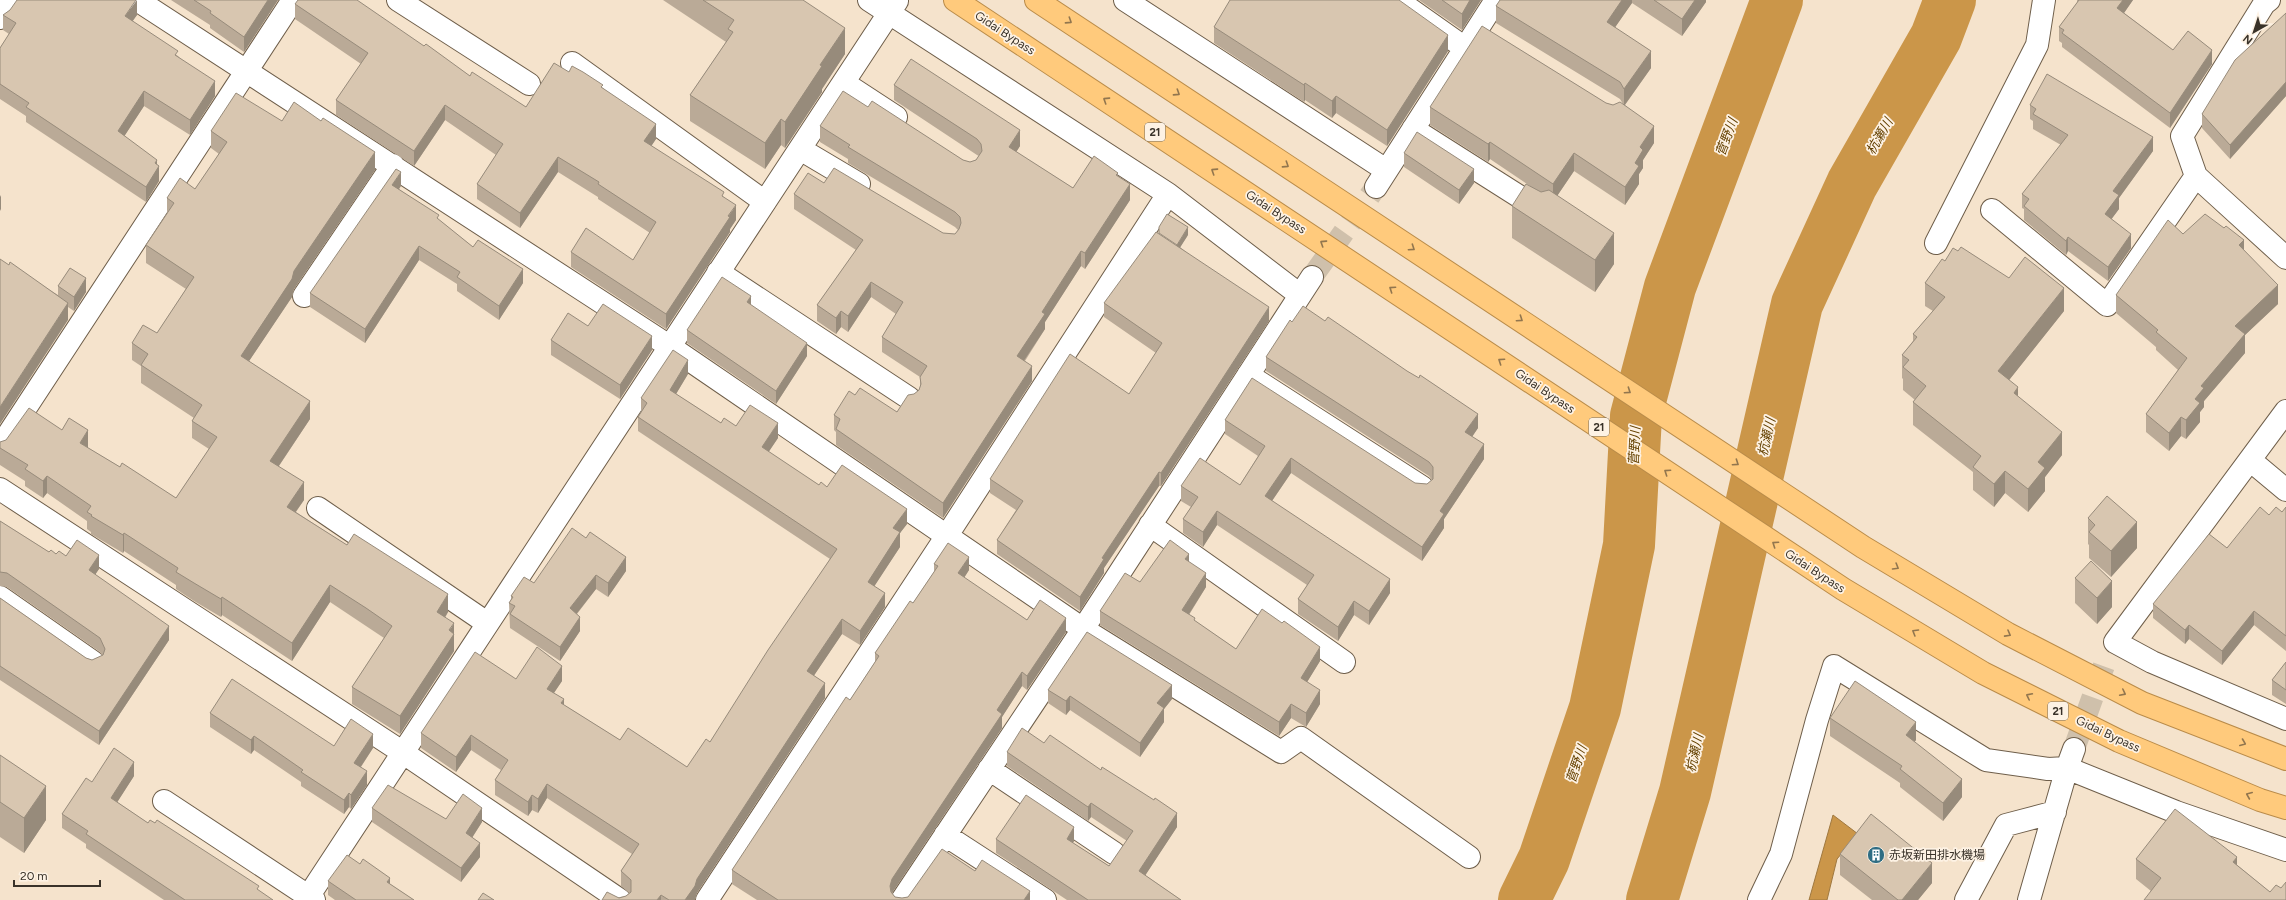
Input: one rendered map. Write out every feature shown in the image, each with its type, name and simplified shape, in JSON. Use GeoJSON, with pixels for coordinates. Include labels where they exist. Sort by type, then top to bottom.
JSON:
{"type":"FeatureCollection","features":[{"type":"Feature","properties":{"kind":"highway","name":"Gidai Bypass"},"geometry":{"type":"LineString","coordinates":[[955,0],[1843,589],[1983,673],[2119,741],[2260,800],[2286,808]]}},
{"type":"Feature","properties":{"kind":"highway"},"geometry":{"type":"LineString","coordinates":[[1036,0],[1863,547],[2008,634],[2142,703],[2286,759]]}},
{"type":"Feature","properties":{"kind":"street"},"geometry":{"type":"LineString","coordinates":[[0,18],[12,0]]}},
{"type":"Feature","properties":{"kind":"street"},"geometry":{"type":"LineString","coordinates":[[137,0],[393,165],[669,346],[1082,629],[1281,752],[1301,738],[1469,858]]}},
{"type":"Feature","properties":{"kind":"street"},"geometry":{"type":"LineString","coordinates":[[0,448],[293,0]]}},
{"type":"Feature","properties":{"kind":"street"},"geometry":{"type":"LineString","coordinates":[[398,0],[529,84]]}},
{"type":"Feature","properties":{"kind":"street"},"geometry":{"type":"LineString","coordinates":[[869,0],[893,7],[1168,194],[1300,296]]}},
{"type":"Feature","properties":{"kind":"street"},"geometry":{"type":"LineString","coordinates":[[1125,0],[1381,179],[1496,0]]}},
{"type":"Feature","properties":{"kind":"street"},"geometry":{"type":"LineString","coordinates":[[1397,0],[1465,48]]}},
{"type":"Feature","properties":{"kind":"street"},"geometry":{"type":"LineString","coordinates":[[1936,243],[2037,45],[2044,0]]}},
{"type":"Feature","properties":{"kind":"street"},"geometry":{"type":"LineString","coordinates":[[2269,0],[2264,4],[2182,136],[2196,176],[2286,258]]}},
{"type":"Feature","properties":{"kind":"street"},"geometry":{"type":"LineString","coordinates":[[164,802],[309,899],[402,752],[893,7]]}},
{"type":"Feature","properties":{"kind":"street"},"geometry":{"type":"LineString","coordinates":[[1478,27],[1499,39]]}},
{"type":"Feature","properties":{"kind":"street"},"geometry":{"type":"LineString","coordinates":[[572,63],[765,202]]}},
{"type":"Feature","properties":{"kind":"street"},"geometry":{"type":"LineString","coordinates":[[844,83],[910,126]]}},
{"type":"Feature","properties":{"kind":"street"},"geometry":{"type":"LineString","coordinates":[[1413,129],[1542,211]]}},
{"type":"Feature","properties":{"kind":"street"},"geometry":{"type":"LineString","coordinates":[[800,149],[875,193]]}},
{"type":"Feature","properties":{"kind":"street"},"geometry":{"type":"LineString","coordinates":[[304,296],[393,165]]}},
{"type":"Feature","properties":{"kind":"street"},"geometry":{"type":"LineString","coordinates":[[1992,210],[2107,305],[2196,176]]}},
{"type":"Feature","properties":{"kind":"street"},"geometry":{"type":"LineString","coordinates":[[707,900],[946,537],[1168,194]]}},
{"type":"Feature","properties":{"kind":"street"},"geometry":{"type":"LineString","coordinates":[[718,272],[909,398]]}},
{"type":"Feature","properties":{"kind":"street"},"geometry":{"type":"LineString","coordinates":[[904,899],[1312,277]]}},
{"type":"Feature","properties":{"kind":"street"},"geometry":{"type":"LineString","coordinates":[[1248,375],[1422,487]]}},
{"type":"Feature","properties":{"kind":"street"},"geometry":{"type":"LineString","coordinates":[[2286,411],[2111,650],[2152,662],[2286,719]]}},
{"type":"Feature","properties":{"kind":"street"},"geometry":{"type":"LineString","coordinates":[[2250,460],[2286,490]]}},
{"type":"Feature","properties":{"kind":"street"},"geometry":{"type":"LineString","coordinates":[[0,489],[402,752],[620,900]]}},
{"type":"Feature","properties":{"kind":"street"},"geometry":{"type":"LineString","coordinates":[[318,508],[487,623]]}},
{"type":"Feature","properties":{"kind":"street"},"geometry":{"type":"LineString","coordinates":[[1150,525],[1344,662]]}},
{"type":"Feature","properties":{"kind":"street"},"geometry":{"type":"LineString","coordinates":[[0,597],[93,662]]}},
{"type":"Feature","properties":{"kind":"street"},"geometry":{"type":"LineString","coordinates":[[1759,900],[1781,854],[1817,720],[1834,666],[1986,760],[2048,768],[2070,759],[2176,812],[2286,850]]}},
{"type":"Feature","properties":{"kind":"street"},"geometry":{"type":"LineString","coordinates":[[2029,900],[2070,759]]}},
{"type":"Feature","properties":{"kind":"street"},"geometry":{"type":"LineString","coordinates":[[989,769],[1114,853]]}},
{"type":"Feature","properties":{"kind":"street"},"geometry":{"type":"LineString","coordinates":[[1966,900],[2006,825],[2055,812]]}},
{"type":"Feature","properties":{"kind":"street"},"geometry":{"type":"LineString","coordinates":[[945,835],[1045,900]]}},
{"type":"Feature","properties":{"kind":"shaded area"},"geometry":{"type":"Polygon","coordinates":[[[1833,815],[1858,834],[1837,859],[1827,900],[1809,900],[1833,815]]]}},
{"type":"Feature","properties":{"kind":"building"},"geometry":{"type":"Polygon","coordinates":[[[17,0],[136,0],[125,16],[178,51],[175,55],[215,81],[190,120],[144,91],[118,131],[157,160],[155,163],[159,166],[146,187],[26,107],[29,103],[0,84],[0,48],[16,23],[3,15],[10,10],[17,0]]]}},
{"type":"Feature","properties":{"kind":"building"},"geometry":{"type":"Polygon","coordinates":[[[194,0],[268,0],[244,37],[210,13],[211,11],[194,0]]]}},
{"type":"Feature","properties":{"kind":"building"},"geometry":{"type":"Polygon","coordinates":[[[298,0],[357,0],[424,46],[426,44],[470,76],[472,72],[526,107],[554,63],[569,72],[572,66],[603,85],[601,87],[656,124],[644,141],[724,192],[722,196],[736,205],[728,216],[730,217],[666,314],[571,252],[586,228],[633,260],[656,222],[598,184],[599,182],[558,157],[520,213],[477,184],[503,144],[445,105],[414,151],[336,100],[368,53],[295,4],[298,0]]]}},
{"type":"Feature","properties":{"kind":"building"},"geometry":{"type":"Polygon","coordinates":[[[703,0],[803,0],[845,28],[785,122],[781,119],[765,143],[690,95],[733,32],[728,29],[734,20],[703,0]]]}},
{"type":"Feature","properties":{"kind":"building"},"geometry":{"type":"Polygon","coordinates":[[[1230,0],[1399,0],[1448,35],[1387,130],[1336,96],[1332,101],[1305,83],[1304,85],[1214,27],[1230,0]]]}},
{"type":"Feature","properties":{"kind":"building"},"geometry":{"type":"Polygon","coordinates":[[[1442,0],[1470,0],[1462,14],[1442,0]]]}},
{"type":"Feature","properties":{"kind":"building"},"geometry":{"type":"Polygon","coordinates":[[[1500,0],[1622,0],[1607,22],[1651,51],[1624,89],[1620,82],[1496,6],[1500,0]]]}},
{"type":"Feature","properties":{"kind":"building"},"geometry":{"type":"Polygon","coordinates":[[[1654,0],[1695,0],[1682,19],[1654,0]]]}},
{"type":"Feature","properties":{"kind":"building"},"geometry":{"type":"Polygon","coordinates":[[[2079,0],[2123,0],[2117,8],[2173,50],[2188,31],[2212,50],[2170,113],[2062,33],[2064,30],[2059,27],[2079,0]]]}},
{"type":"Feature","properties":{"kind":"building"},"geometry":{"type":"Polygon","coordinates":[[[2286,13],[2286,82],[2230,145],[2202,114],[2235,60],[2286,13]]]}},
{"type":"Feature","properties":{"kind":"building"},"geometry":{"type":"Polygon","coordinates":[[[1482,26],[1606,103],[1613,105],[1620,102],[1654,126],[1640,147],[1643,150],[1635,163],[1639,166],[1625,187],[1574,153],[1553,184],[1490,142],[1488,144],[1430,107],[1482,26]]]}},
{"type":"Feature","properties":{"kind":"building"},"geometry":{"type":"Polygon","coordinates":[[[911,59],[1020,130],[1009,147],[1073,188],[1094,156],[1118,173],[1116,175],[1130,184],[1085,253],[1081,251],[1042,312],[1045,314],[1017,356],[1032,366],[943,503],[836,429],[840,419],[834,415],[849,391],[855,395],[860,388],[897,412],[908,395],[914,394],[919,390],[921,384],[920,377],[927,366],[882,337],[903,302],[871,282],[848,316],[841,311],[836,318],[817,305],[863,240],[794,194],[808,173],[824,183],[834,168],[943,233],[955,234],[961,223],[960,217],[955,212],[848,147],[850,145],[820,126],[843,91],[868,107],[872,101],[963,160],[970,162],[976,160],[982,151],[981,144],[977,139],[894,85],[911,59]]]}},
{"type":"Feature","properties":{"kind":"building"},"geometry":{"type":"Polygon","coordinates":[[[2047,74],[2153,137],[2113,191],[2119,195],[2105,214],[2131,234],[2108,267],[2068,237],[2066,241],[2024,206],[2029,199],[2022,194],[2068,135],[2033,114],[2036,109],[2030,105],[2047,74]]]}},
{"type":"Feature","properties":{"kind":"building"},"geometry":{"type":"Polygon","coordinates":[[[236,93],[282,121],[294,102],[321,121],[323,118],[375,152],[294,271],[292,279],[241,356],[310,401],[270,461],[304,482],[287,507],[347,545],[354,534],[448,594],[437,612],[454,623],[449,630],[454,634],[400,716],[352,687],[392,626],[366,608],[330,585],[292,643],[222,597],[221,599],[176,572],[178,568],[124,533],[123,535],[91,516],[92,515],[87,512],[91,506],[47,476],[43,481],[25,469],[28,465],[0,448],[0,442],[6,440],[29,408],[62,430],[69,418],[88,430],[80,443],[120,467],[122,463],[176,498],[217,437],[192,421],[202,405],[141,365],[148,354],[132,343],[143,325],[157,333],[194,277],[146,245],[174,203],[167,198],[180,178],[195,189],[227,142],[211,131],[236,93]]]}},
{"type":"Feature","properties":{"kind":"building"},"geometry":{"type":"Polygon","coordinates":[[[1417,132],[1474,169],[1459,190],[1404,153],[1417,132]]]}},
{"type":"Feature","properties":{"kind":"building"},"geometry":{"type":"Polygon","coordinates":[[[396,169],[401,172],[392,185],[439,215],[437,218],[473,247],[478,240],[523,269],[499,306],[457,277],[460,272],[419,246],[365,329],[310,293],[396,169]]]}},
{"type":"Feature","properties":{"kind":"building"},"geometry":{"type":"Polygon","coordinates":[[[1526,184],[1541,192],[1549,190],[1614,233],[1595,260],[1512,206],[1526,184]]]}},
{"type":"Feature","properties":{"kind":"building"},"geometry":{"type":"Polygon","coordinates":[[[1167,214],[1188,227],[1177,245],[1159,233],[1159,227],[1167,214]]]}},
{"type":"Feature","properties":{"kind":"building"},"geometry":{"type":"Polygon","coordinates":[[[2205,214],[2224,228],[2226,226],[2244,240],[2239,245],[2278,285],[2235,326],[2245,334],[2201,386],[2204,388],[2195,399],[2200,403],[2186,420],[2181,417],[2169,433],[2146,414],[2187,358],[2156,332],[2158,330],[2116,295],[2168,220],[2183,234],[2205,214]]]}},
{"type":"Feature","properties":{"kind":"building"},"geometry":{"type":"Polygon","coordinates":[[[1156,232],[1269,307],[1161,473],[1159,472],[1102,558],[1104,559],[1080,597],[997,540],[1023,501],[990,479],[1070,354],[1129,394],[1162,343],[1104,303],[1156,232]]]}},
{"type":"Feature","properties":{"kind":"building"},"geometry":{"type":"Polygon","coordinates":[[[1961,247],[2009,278],[2025,257],[2064,288],[1998,371],[2018,387],[2014,393],[2062,432],[2038,462],[2045,468],[2028,489],[2005,471],[1994,484],[1973,467],[1981,456],[1913,402],[1926,386],[1903,367],[1909,360],[1902,355],[1917,337],[1913,334],[1945,297],[1925,283],[1942,259],[1945,261],[1953,248],[1958,251],[1961,247]]]}},
{"type":"Feature","properties":{"kind":"building"},"geometry":{"type":"Polygon","coordinates":[[[0,259],[9,265],[10,262],[68,303],[0,407],[0,259]]]}},
{"type":"Feature","properties":{"kind":"building"},"geometry":{"type":"Polygon","coordinates":[[[70,268],[86,278],[74,297],[58,286],[70,268]]]}},
{"type":"Feature","properties":{"kind":"building"},"geometry":{"type":"Polygon","coordinates":[[[722,277],[751,296],[747,302],[807,343],[776,391],[687,330],[722,277]]]}},
{"type":"Feature","properties":{"kind":"building"},"geometry":{"type":"Polygon","coordinates":[[[603,304],[652,336],[620,385],[551,340],[568,313],[588,326],[603,304]]]}},
{"type":"Feature","properties":{"kind":"building"},"geometry":{"type":"Polygon","coordinates":[[[1303,306],[1325,321],[1328,317],[1407,371],[1419,378],[1420,375],[1478,414],[1465,432],[1484,444],[1440,511],[1444,514],[1422,547],[1291,458],[1265,496],[1390,579],[1369,611],[1354,601],[1338,627],[1298,599],[1314,575],[1217,511],[1203,532],[1183,519],[1198,497],[1181,486],[1200,458],[1240,485],[1265,446],[1225,420],[1252,378],[1415,483],[1427,484],[1433,479],[1433,467],[1429,462],[1266,357],[1290,320],[1292,322],[1303,306]]]}},
{"type":"Feature","properties":{"kind":"building"},"geometry":{"type":"Polygon","coordinates":[[[673,350],[688,360],[670,390],[721,423],[724,418],[736,426],[750,405],[778,423],[762,447],[819,485],[821,482],[827,487],[842,465],[907,509],[893,528],[900,532],[868,582],[885,593],[860,631],[842,619],[807,671],[825,683],[697,879],[695,886],[685,900],[669,900],[661,895],[657,900],[602,900],[607,892],[619,898],[626,896],[631,892],[631,880],[621,871],[639,844],[547,784],[538,799],[532,795],[528,802],[495,780],[508,760],[471,735],[456,757],[421,733],[475,652],[516,679],[537,647],[562,666],[547,689],[564,699],[561,703],[620,740],[628,728],[687,767],[706,739],[710,742],[768,650],[837,549],[638,417],[647,403],[641,398],[673,350]]]}},
{"type":"Feature","properties":{"kind":"building"},"geometry":{"type":"Polygon","coordinates":[[[2107,496],[2137,522],[2111,551],[2089,532],[2095,525],[2088,518],[2107,496]]]}},
{"type":"Feature","properties":{"kind":"building"},"geometry":{"type":"Polygon","coordinates":[[[2260,507],[2269,515],[2276,507],[2282,512],[2286,507],[2286,636],[2254,611],[2222,651],[2189,625],[2185,630],[2153,604],[2209,534],[2227,548],[2260,507]]]}},
{"type":"Feature","properties":{"kind":"building"},"geometry":{"type":"Polygon","coordinates":[[[0,521],[49,552],[51,550],[56,554],[59,551],[66,556],[77,540],[99,555],[89,570],[169,626],[99,731],[0,666],[0,598],[86,658],[92,660],[103,655],[105,649],[100,638],[7,573],[0,572],[0,521]]]}},
{"type":"Feature","properties":{"kind":"building"},"geometry":{"type":"Polygon","coordinates":[[[572,528],[586,538],[590,532],[626,557],[608,583],[596,575],[570,608],[580,617],[560,647],[510,614],[515,606],[509,603],[513,597],[511,596],[524,577],[534,583],[572,528]]]}},
{"type":"Feature","properties":{"kind":"building"},"geometry":{"type":"Polygon","coordinates":[[[1170,540],[1189,554],[1185,559],[1206,573],[1182,610],[1195,618],[1194,620],[1236,649],[1262,609],[1282,623],[1284,621],[1320,647],[1301,678],[1320,690],[1306,713],[1291,704],[1279,722],[1100,611],[1125,573],[1140,582],[1170,540]]]}},
{"type":"Feature","properties":{"kind":"building"},"geometry":{"type":"Polygon","coordinates":[[[948,543],[969,557],[958,573],[1027,620],[1040,600],[1066,618],[1027,676],[1022,672],[997,710],[1002,714],[892,879],[890,886],[891,892],[895,897],[908,897],[942,849],[975,871],[982,860],[1030,891],[1024,900],[778,900],[732,870],[846,697],[850,700],[879,656],[875,653],[910,601],[913,603],[938,566],[934,564],[948,543]]]}},
{"type":"Feature","properties":{"kind":"building"},"geometry":{"type":"Polygon","coordinates":[[[2091,561],[2112,581],[2097,598],[2075,578],[2091,561]]]}},
{"type":"Feature","properties":{"kind":"building"},"geometry":{"type":"Polygon","coordinates":[[[1087,632],[1172,685],[1157,703],[1164,708],[1140,743],[1070,696],[1066,701],[1048,690],[1087,632]]]}},
{"type":"Feature","properties":{"kind":"building"},"geometry":{"type":"Polygon","coordinates":[[[2286,662],[2286,690],[2272,680],[2286,662]]]}},
{"type":"Feature","properties":{"kind":"building"},"geometry":{"type":"Polygon","coordinates":[[[232,679],[334,746],[351,719],[373,734],[354,763],[367,771],[351,795],[349,793],[344,800],[301,772],[303,770],[254,736],[251,740],[210,713],[232,679]]]}},
{"type":"Feature","properties":{"kind":"building"},"geometry":{"type":"Polygon","coordinates":[[[1855,681],[1916,722],[1906,735],[1962,779],[1943,803],[1900,769],[1902,766],[1830,718],[1855,681]]]}},
{"type":"Feature","properties":{"kind":"building"},"geometry":{"type":"Polygon","coordinates":[[[1022,728],[1044,743],[1050,735],[1101,770],[1102,767],[1154,800],[1155,798],[1177,813],[1139,871],[1181,900],[1088,900],[996,839],[1026,795],[1074,827],[1067,839],[1109,866],[1133,831],[1091,803],[1088,807],[1007,752],[1022,728]]]}},
{"type":"Feature","properties":{"kind":"building"},"geometry":{"type":"Polygon","coordinates":[[[114,748],[134,762],[111,798],[148,823],[150,820],[155,823],[157,820],[259,886],[257,889],[273,900],[185,900],[86,834],[88,831],[62,814],[86,778],[92,782],[114,748]]]}},
{"type":"Feature","properties":{"kind":"building"},"geometry":{"type":"Polygon","coordinates":[[[0,755],[46,786],[24,818],[0,802],[0,755]]]}},
{"type":"Feature","properties":{"kind":"building"},"geometry":{"type":"Polygon","coordinates":[[[388,785],[446,819],[463,794],[482,808],[466,833],[480,843],[461,868],[372,808],[388,785]]]}},
{"type":"Feature","properties":{"kind":"building"},"geometry":{"type":"Polygon","coordinates":[[[2175,809],[2237,857],[2233,862],[2270,892],[2276,885],[2281,888],[2286,882],[2286,900],[2144,900],[2161,878],[2136,859],[2175,809]]]}},
{"type":"Feature","properties":{"kind":"building"},"geometry":{"type":"Polygon","coordinates":[[[1871,814],[1932,863],[1902,900],[1898,900],[1840,854],[1871,814]]]}},
{"type":"Feature","properties":{"kind":"building"},"geometry":{"type":"Polygon","coordinates":[[[347,855],[360,864],[363,859],[390,878],[387,882],[414,900],[356,900],[328,881],[347,855]]]}},
{"type":"Feature","properties":{"kind":"building"},"geometry":{"type":"Polygon","coordinates":[[[483,893],[494,900],[478,900],[483,893]]]}},
{"type":"Feature","properties":{"kind":"waterway","name":"菅野川"},"geometry":{"type":"LineString","coordinates":[[1524,900],[1544,859],[1595,708],[1629,545],[1636,416],[1670,287],[1777,0]]}},
{"type":"Feature","properties":{"kind":"waterway","name":"杭瀬川"},"geometry":{"type":"LineString","coordinates":[[1652,900],[1685,792],[1797,304],[1852,184],[1936,37],[1950,0]]}},
{"type":"Feature","properties":{"kind":"tunnel"},"geometry":{"type":"LineString","coordinates":[[1312,277],[1376,187]]}},
{"type":"Feature","properties":{"kind":"tunnel"},"geometry":{"type":"LineString","coordinates":[[2074,749],[2107,657]]}},
{"type":"Feature","properties":{"kind":"place","name":"赤坂新田排水機場"},"geometry":{"type":"Point","coordinates":[1876,855]}}]}
